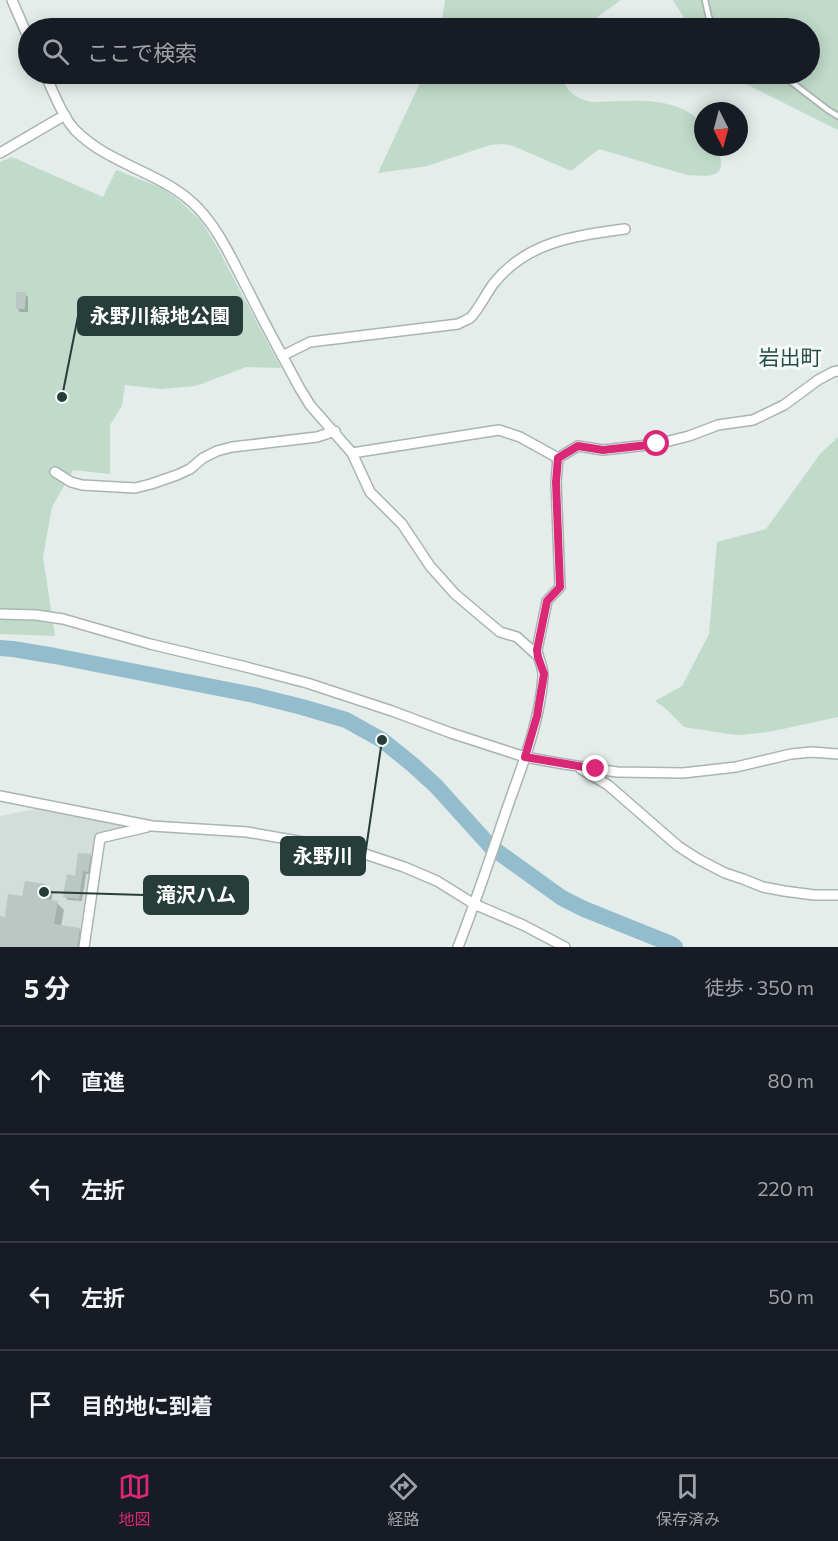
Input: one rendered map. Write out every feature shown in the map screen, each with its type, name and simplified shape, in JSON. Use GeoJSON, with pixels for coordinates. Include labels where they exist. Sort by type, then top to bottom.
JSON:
{"type":"FeatureCollection","features":[{"type":"Feature","properties":{"kind":"street"},"geometry":{"type":"LineString","coordinates":[[12,0],[20,18]]}},
{"type":"Feature","properties":{"kind":"street"},"geometry":{"type":"LineString","coordinates":[[50,84],[65,115],[88,142],[110,156],[162,181],[182,193],[199,208],[226,249],[299,387],[310,405],[352,453],[370,492],[402,524],[430,566],[455,594],[500,632],[517,637],[538,657]]}},
{"type":"Feature","properties":{"kind":"street"},"geometry":{"type":"LineString","coordinates":[[0,153],[65,115]]}},
{"type":"Feature","properties":{"kind":"street"},"geometry":{"type":"LineString","coordinates":[[282,356],[310,342],[458,324],[470,318],[495,282],[532,250],[558,240],[625,229]]}},
{"type":"Feature","properties":{"kind":"street"},"geometry":{"type":"LineString","coordinates":[[558,458],[578,446],[603,450],[657,444],[718,425],[753,420],[784,405],[818,380],[838,371]]}},
{"type":"Feature","properties":{"kind":"street"},"geometry":{"type":"LineString","coordinates":[[352,453],[499,430],[520,437],[558,458]]}},
{"type":"Feature","properties":{"kind":"street"},"geometry":{"type":"LineString","coordinates":[[55,472],[82,485],[135,488],[177,475],[217,451],[232,447],[317,437],[335,431]]}},
{"type":"Feature","properties":{"kind":"street"},"geometry":{"type":"LineString","coordinates":[[458,947],[525,757],[537,716],[544,674],[537,650],[547,601],[560,587],[556,482],[558,458]]}},
{"type":"Feature","properties":{"kind":"street"},"geometry":{"type":"LineString","coordinates":[[0,614],[36,615],[63,619],[150,644],[296,680],[525,757],[574,766],[617,772],[682,773],[736,767],[791,754],[812,752],[838,754]]}},
{"type":"Feature","properties":{"kind":"street"},"geometry":{"type":"LineString","coordinates":[[574,766],[608,785],[678,846],[725,873],[763,887],[814,895],[838,895]]}},
{"type":"Feature","properties":{"kind":"street"},"geometry":{"type":"LineString","coordinates":[[0,795],[152,826],[247,832],[356,851],[404,867],[436,881],[474,904],[523,925],[565,947]]}},
{"type":"Feature","properties":{"kind":"street"},"geometry":{"type":"LineString","coordinates":[[84,947],[100,838],[152,826]]}},
{"type":"Feature","properties":{"kind":"lane"},"geometry":{"type":"LineString","coordinates":[[705,0],[709,18]]}},
{"type":"Feature","properties":{"kind":"lane"},"geometry":{"type":"LineString","coordinates":[[794,84],[838,116]]}},
{"type":"Feature","properties":{"kind":"shaded area"},"geometry":{"type":"Polygon","coordinates":[[[45,807],[137,825],[97,837],[81,947],[0,947],[0,816],[45,807]]]}},
{"type":"Feature","properties":{"kind":"green space"},"geometry":{"type":"Polygon","coordinates":[[[445,0],[621,0],[596,18],[442,18],[445,0]]]}},
{"type":"Feature","properties":{"kind":"green space"},"geometry":{"type":"Polygon","coordinates":[[[673,0],[838,0],[838,130],[746,84],[820,84],[820,18],[684,18],[673,0]]]}},
{"type":"Feature","properties":{"kind":"green space"},"geometry":{"type":"Polygon","coordinates":[[[419,84],[565,84],[575,96],[591,102],[636,101],[666,104],[680,108],[694,117],[694,156],[720,156],[721,165],[720,170],[711,175],[687,175],[599,149],[571,171],[513,146],[503,144],[490,145],[427,166],[378,173],[419,84]]]}},
{"type":"Feature","properties":{"kind":"green space"},"geometry":{"type":"Polygon","coordinates":[[[12,157],[103,197],[116,170],[162,188],[180,201],[201,221],[216,245],[281,368],[246,367],[196,386],[161,389],[125,385],[122,406],[110,425],[110,474],[73,470],[52,507],[43,557],[55,636],[0,634],[0,162],[12,157]]]}},
{"type":"Feature","properties":{"kind":"green space"},"geometry":{"type":"Polygon","coordinates":[[[838,437],[838,717],[769,732],[741,735],[684,727],[655,701],[682,686],[709,634],[717,542],[766,529],[820,454],[838,437]]]}},
{"type":"Feature","properties":{"kind":"building"},"geometry":{"type":"Polygon","coordinates":[[[16,292],[26,292],[25,309],[16,309],[16,292]]]}},
{"type":"Feature","properties":{"kind":"building"},"geometry":{"type":"Polygon","coordinates":[[[78,853],[91,854],[88,872],[83,871],[79,899],[63,897],[67,874],[75,876],[78,853]]]}},
{"type":"Feature","properties":{"kind":"building"},"geometry":{"type":"Polygon","coordinates":[[[25,881],[46,884],[44,899],[58,901],[54,924],[80,928],[77,947],[0,947],[0,916],[5,917],[8,894],[22,896],[25,881]]]}},
{"type":"Feature","properties":{"kind":"waterway"},"geometry":{"type":"LineString","coordinates":[[0,648],[55,656],[254,695],[346,720],[382,740],[413,765],[436,786],[491,847],[562,898],[675,947]]}},
{"type":"Feature","properties":{"kind":"place","name":"永野川緑地公園"},"geometry":{"type":"Point","coordinates":[62,397]}},
{"type":"Feature","properties":{"kind":"place","name":"永野川"},"geometry":{"type":"Point","coordinates":[382,740]}},
{"type":"Feature","properties":{"kind":"place","name":"滝沢ハム"},"geometry":{"type":"Point","coordinates":[44,892]}},
{"type":"Feature","properties":{"kind":"district","name":"岩出町"},"geometry":{"type":"Point","coordinates":[790,356]}},
{"type":"Feature","properties":{"kind":"route"},"geometry":{"type":"LineString","coordinates":[[596,769],[525,757],[537,716],[544,674],[537,650],[547,601],[560,587],[556,482],[558,458],[578,446],[603,450],[657,444]]}}]}
